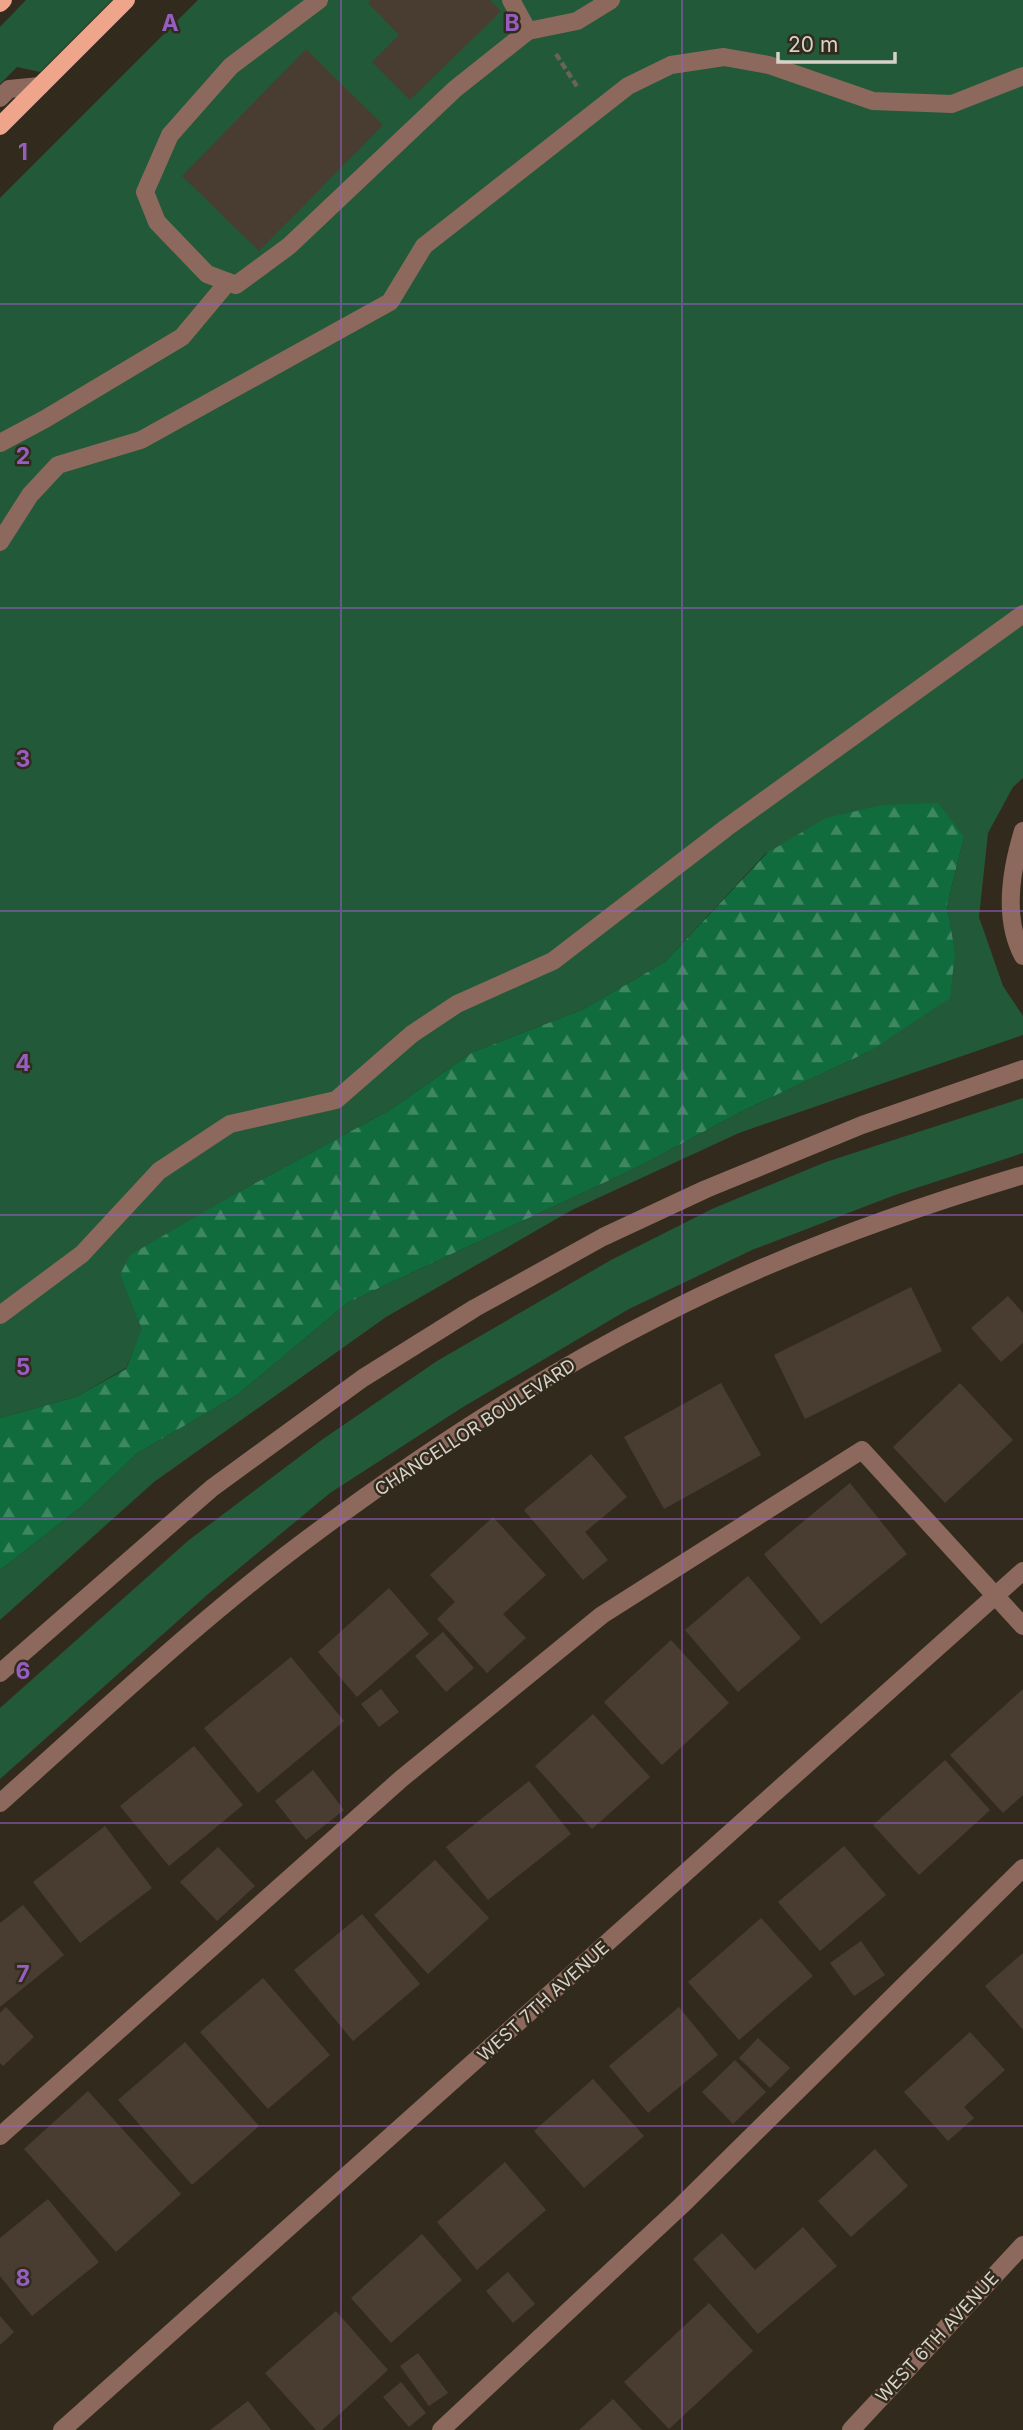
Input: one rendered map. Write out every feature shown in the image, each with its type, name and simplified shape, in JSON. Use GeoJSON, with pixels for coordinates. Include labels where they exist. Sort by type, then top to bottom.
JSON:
{"type":"FeatureCollection","features":[{"type":"Feature","properties":{"kind":"main road"},"geometry":{"type":"LineString","coordinates":[[0,126],[126,0]]}},
{"type":"Feature","properties":{"kind":"street"},"geometry":{"type":"LineString","coordinates":[[319,0],[231,66],[170,135],[145,192],[157,222],[207,274],[236,285],[289,246],[455,89],[536,30],[577,22],[611,0]]}},
{"type":"Feature","properties":{"kind":"street"},"geometry":{"type":"LineString","coordinates":[[511,0],[536,30]]}},
{"type":"Feature","properties":{"kind":"street"},"geometry":{"type":"LineString","coordinates":[[0,542],[30,495],[58,465],[141,440],[390,302],[424,246],[628,86],[671,65],[724,57],[769,65],[873,101],[952,104],[1023,76]]}},
{"type":"Feature","properties":{"kind":"street"},"geometry":{"type":"LineString","coordinates":[[0,98],[9,89],[40,86]]}},
{"type":"Feature","properties":{"kind":"street"},"geometry":{"type":"LineString","coordinates":[[0,443],[182,337],[228,282]]}},
{"type":"Feature","properties":{"kind":"street"},"geometry":{"type":"LineString","coordinates":[[0,1315],[82,1254],[159,1171],[230,1124],[336,1100],[412,1034],[457,1004],[553,961],[726,828],[1023,614]]}},
{"type":"Feature","properties":{"kind":"street"},"geometry":{"type":"LineString","coordinates":[[1023,831],[1010,887],[1013,919],[1023,956]]}},
{"type":"Feature","properties":{"kind":"street"},"geometry":{"type":"LineString","coordinates":[[0,1673],[212,1488],[363,1378],[475,1308],[603,1237],[706,1189],[862,1125],[1023,1069]]}},
{"type":"Feature","properties":{"kind":"street","name":"CHANCELLOR BOULEVARD"},"geometry":{"type":"LineString","coordinates":[[0,1803],[200,1625],[308,1538],[409,1466],[541,1381],[660,1315],[789,1256],[934,1201],[1023,1175]]}},
{"type":"Feature","properties":{"kind":"street"},"geometry":{"type":"LineString","coordinates":[[0,2136],[401,1779],[602,1615],[862,1450],[1023,1626]]}},
{"type":"Feature","properties":{"kind":"street","name":"WEST 7TH AVENUE"},"geometry":{"type":"LineString","coordinates":[[62,2430],[1023,1572]]}},
{"type":"Feature","properties":{"kind":"street"},"geometry":{"type":"LineString","coordinates":[[441,2430],[682,2205],[1023,1868]]}},
{"type":"Feature","properties":{"kind":"street","name":"WEST 6TH AVENUE"},"geometry":{"type":"LineString","coordinates":[[851,2430],[1023,2245]]}},
{"type":"Feature","properties":{"kind":"path"},"geometry":{"type":"LineString","coordinates":[[536,30],[596,111]]}},
{"type":"Feature","properties":{"kind":"green space"},"geometry":{"type":"Polygon","coordinates":[[[26,0],[112,0],[40,72],[17,67],[0,84],[0,27],[26,0]]]}},
{"type":"Feature","properties":{"kind":"green space"},"geometry":{"type":"Polygon","coordinates":[[[198,0],[1023,0],[1023,778],[1013,787],[988,833],[979,917],[1003,986],[1023,1016],[1023,1035],[739,1133],[572,1210],[386,1317],[154,1482],[0,1620],[0,1570],[82,1506],[136,1454],[237,1395],[347,1303],[640,1166],[742,1111],[870,1051],[955,952],[947,905],[964,837],[766,853],[665,962],[582,1010],[473,1052],[390,1110],[239,1192],[120,1275],[143,1329],[126,1368],[76,1397],[0,1418],[0,198],[198,0]]]}},
{"type":"Feature","properties":{"kind":"green space"},"geometry":{"type":"Polygon","coordinates":[[[938,803],[964,837],[947,905],[955,952],[950,998],[870,1051],[742,1111],[640,1166],[347,1303],[237,1395],[136,1454],[82,1506],[0,1570],[0,1418],[76,1397],[126,1369],[142,1329],[120,1275],[130,1255],[390,1110],[473,1052],[582,1010],[665,962],[767,853],[826,818],[882,805],[938,803]]]}},
{"type":"Feature","properties":{"kind":"green space"},"geometry":{"type":"Polygon","coordinates":[[[1023,1098],[1023,1153],[895,1195],[752,1250],[629,1309],[463,1407],[330,1493],[207,1595],[0,1779],[0,1708],[189,1540],[323,1439],[437,1361],[611,1260],[714,1208],[826,1162],[1023,1098]]]}},
{"type":"Feature","properties":{"kind":"building"},"geometry":{"type":"Polygon","coordinates":[[[371,0],[490,0],[501,11],[410,100],[372,62],[399,35],[368,3],[371,0]]]}},
{"type":"Feature","properties":{"kind":"building"},"geometry":{"type":"Polygon","coordinates":[[[306,49],[383,125],[259,251],[182,176],[306,49]]]}},
{"type":"Feature","properties":{"kind":"building"},"geometry":{"type":"Polygon","coordinates":[[[911,1287],[942,1351],[805,1419],[774,1355],[911,1287]]]}},
{"type":"Feature","properties":{"kind":"building"},"geometry":{"type":"Polygon","coordinates":[[[1008,1296],[1023,1313],[1023,1343],[1001,1362],[971,1328],[1008,1296]]]}},
{"type":"Feature","properties":{"kind":"building"},"geometry":{"type":"Polygon","coordinates":[[[721,1383],[761,1455],[664,1509],[624,1437],[721,1383]]]}},
{"type":"Feature","properties":{"kind":"building"},"geometry":{"type":"Polygon","coordinates":[[[960,1383],[1013,1440],[945,1503],[893,1447],[960,1383]]]}},
{"type":"Feature","properties":{"kind":"building"},"geometry":{"type":"Polygon","coordinates":[[[591,1454],[627,1497],[585,1532],[608,1560],[583,1580],[524,1510],[591,1454]]]}},
{"type":"Feature","properties":{"kind":"building"},"geometry":{"type":"Polygon","coordinates":[[[850,1483],[907,1554],[821,1624],[764,1554],[850,1483]]]}},
{"type":"Feature","properties":{"kind":"building"},"geometry":{"type":"Polygon","coordinates":[[[493,1517],[546,1575],[503,1614],[526,1638],[487,1673],[437,1619],[455,1602],[430,1575],[493,1517]]]}},
{"type":"Feature","properties":{"kind":"building"},"geometry":{"type":"Polygon","coordinates":[[[748,1576],[801,1638],[738,1692],[685,1630],[748,1576]]]}},
{"type":"Feature","properties":{"kind":"building"},"geometry":{"type":"Polygon","coordinates":[[[389,1588],[429,1634],[357,1697],[318,1652],[389,1588]]]}},
{"type":"Feature","properties":{"kind":"building"},"geometry":{"type":"Polygon","coordinates":[[[443,1632],[474,1668],[446,1692],[415,1656],[443,1632]]]}},
{"type":"Feature","properties":{"kind":"building"},"geometry":{"type":"Polygon","coordinates":[[[671,1640],[729,1703],[662,1765],[604,1702],[671,1640]]]}},
{"type":"Feature","properties":{"kind":"building"},"geometry":{"type":"Polygon","coordinates":[[[291,1657],[344,1721],[258,1793],[204,1728],[291,1657]]]}},
{"type":"Feature","properties":{"kind":"building"},"geometry":{"type":"Polygon","coordinates":[[[381,1689],[399,1712],[379,1727],[361,1704],[381,1689]]]}},
{"type":"Feature","properties":{"kind":"building"},"geometry":{"type":"Polygon","coordinates":[[[1023,1689],[1023,1795],[1003,1813],[950,1755],[1023,1689]]]}},
{"type":"Feature","properties":{"kind":"building"},"geometry":{"type":"Polygon","coordinates":[[[593,1714],[650,1777],[592,1829],[535,1766],[593,1714]]]}},
{"type":"Feature","properties":{"kind":"building"},"geometry":{"type":"Polygon","coordinates":[[[194,1746],[243,1805],[169,1866],[120,1806],[194,1746]]]}},
{"type":"Feature","properties":{"kind":"building"},"geometry":{"type":"Polygon","coordinates":[[[945,1760],[990,1810],[919,1875],[873,1825],[945,1760]]]}},
{"type":"Feature","properties":{"kind":"building"},"geometry":{"type":"Polygon","coordinates":[[[313,1770],[344,1810],[306,1840],[275,1801],[313,1770]]]}},
{"type":"Feature","properties":{"kind":"building"},"geometry":{"type":"Polygon","coordinates":[[[529,1781],[571,1834],[488,1900],[446,1847],[529,1781]]]}},
{"type":"Feature","properties":{"kind":"building"},"geometry":{"type":"Polygon","coordinates":[[[105,1826],[152,1888],[80,1943],[33,1882],[105,1826]]]}},
{"type":"Feature","properties":{"kind":"building"},"geometry":{"type":"Polygon","coordinates":[[[844,1846],[886,1895],[820,1951],[778,1902],[844,1846]]]}},
{"type":"Feature","properties":{"kind":"building"},"geometry":{"type":"Polygon","coordinates":[[[218,1847],[255,1886],[217,1921],[180,1882],[218,1847]]]}},
{"type":"Feature","properties":{"kind":"building"},"geometry":{"type":"Polygon","coordinates":[[[435,1860],[489,1918],[428,1974],[374,1915],[435,1860]]]}},
{"type":"Feature","properties":{"kind":"building"},"geometry":{"type":"Polygon","coordinates":[[[23,1905],[64,1955],[0,2007],[0,1923],[23,1905]]]}},
{"type":"Feature","properties":{"kind":"building"},"geometry":{"type":"Polygon","coordinates":[[[362,1914],[420,1984],[353,2041],[294,1970],[362,1914]]]}},
{"type":"Feature","properties":{"kind":"building"},"geometry":{"type":"Polygon","coordinates":[[[761,1918],[813,1976],[739,2040],[688,1982],[761,1918]]]}},
{"type":"Feature","properties":{"kind":"building"},"geometry":{"type":"Polygon","coordinates":[[[861,1941],[885,1975],[854,1996],[830,1963],[861,1941]]]}},
{"type":"Feature","properties":{"kind":"building"},"geometry":{"type":"Polygon","coordinates":[[[1023,1953],[1023,2030],[985,1986],[1023,1953]]]}},
{"type":"Feature","properties":{"kind":"building"},"geometry":{"type":"Polygon","coordinates":[[[263,1978],[330,2055],[268,2109],[200,2032],[263,1978]]]}},
{"type":"Feature","properties":{"kind":"building"},"geometry":{"type":"Polygon","coordinates":[[[6,2007],[34,2037],[3,2066],[0,2063],[0,2013],[6,2007]]]}},
{"type":"Feature","properties":{"kind":"building"},"geometry":{"type":"Polygon","coordinates":[[[679,2007],[718,2055],[648,2113],[609,2066],[679,2007]]]}},
{"type":"Feature","properties":{"kind":"building"},"geometry":{"type":"Polygon","coordinates":[[[970,2032],[1005,2070],[964,2107],[974,2118],[948,2141],[904,2092],[970,2032]]]}},
{"type":"Feature","properties":{"kind":"building"},"geometry":{"type":"Polygon","coordinates":[[[758,2038],[790,2068],[770,2088],[739,2058],[758,2038]]]}},
{"type":"Feature","properties":{"kind":"building"},"geometry":{"type":"Polygon","coordinates":[[[185,2042],[259,2126],[192,2185],[118,2100],[185,2042]]]}},
{"type":"Feature","properties":{"kind":"building"},"geometry":{"type":"Polygon","coordinates":[[[735,2060],[766,2092],[733,2124],[702,2092],[735,2060]]]}},
{"type":"Feature","properties":{"kind":"building"},"geometry":{"type":"Polygon","coordinates":[[[593,2079],[644,2136],[584,2188],[534,2131],[593,2079]]]}},
{"type":"Feature","properties":{"kind":"building"},"geometry":{"type":"Polygon","coordinates":[[[88,2091],[181,2194],[116,2252],[24,2149],[88,2091]]]}},
{"type":"Feature","properties":{"kind":"building"},"geometry":{"type":"Polygon","coordinates":[[[875,2149],[908,2186],[851,2237],[818,2201],[875,2149]]]}},
{"type":"Feature","properties":{"kind":"building"},"geometry":{"type":"Polygon","coordinates":[[[505,2162],[546,2210],[477,2270],[437,2222],[505,2162]]]}},
{"type":"Feature","properties":{"kind":"building"},"geometry":{"type":"Polygon","coordinates":[[[48,2199],[99,2262],[32,2316],[0,2276],[0,2238],[48,2199]]]}},
{"type":"Feature","properties":{"kind":"building"},"geometry":{"type":"Polygon","coordinates":[[[803,2227],[837,2266],[758,2334],[693,2259],[722,2233],[755,2270],[803,2227]]]}},
{"type":"Feature","properties":{"kind":"building"},"geometry":{"type":"Polygon","coordinates":[[[422,2234],[462,2280],[391,2343],[351,2298],[422,2234]]]}},
{"type":"Feature","properties":{"kind":"building"},"geometry":{"type":"Polygon","coordinates":[[[508,2272],[535,2304],[513,2323],[486,2291],[508,2272]]]}},
{"type":"Feature","properties":{"kind":"building"},"geometry":{"type":"Polygon","coordinates":[[[709,2303],[753,2351],[669,2429],[624,2382],[709,2303]]]}},
{"type":"Feature","properties":{"kind":"building"},"geometry":{"type":"Polygon","coordinates":[[[336,2311],[388,2370],[322,2430],[316,2430],[265,2373],[336,2311]]]}},
{"type":"Feature","properties":{"kind":"building"},"geometry":{"type":"Polygon","coordinates":[[[0,2316],[14,2332],[0,2345],[0,2316]]]}},
{"type":"Feature","properties":{"kind":"building"},"geometry":{"type":"Polygon","coordinates":[[[418,2353],[448,2393],[429,2406],[400,2366],[418,2353]]]}},
{"type":"Feature","properties":{"kind":"building"},"geometry":{"type":"Polygon","coordinates":[[[401,2382],[426,2413],[409,2427],[383,2397],[401,2382]]]}},
{"type":"Feature","properties":{"kind":"building"},"geometry":{"type":"Polygon","coordinates":[[[613,2399],[642,2430],[579,2430],[613,2399]]]}},
{"type":"Feature","properties":{"kind":"building"},"geometry":{"type":"Polygon","coordinates":[[[248,2401],[271,2430],[210,2430],[248,2401]]]}}]}
